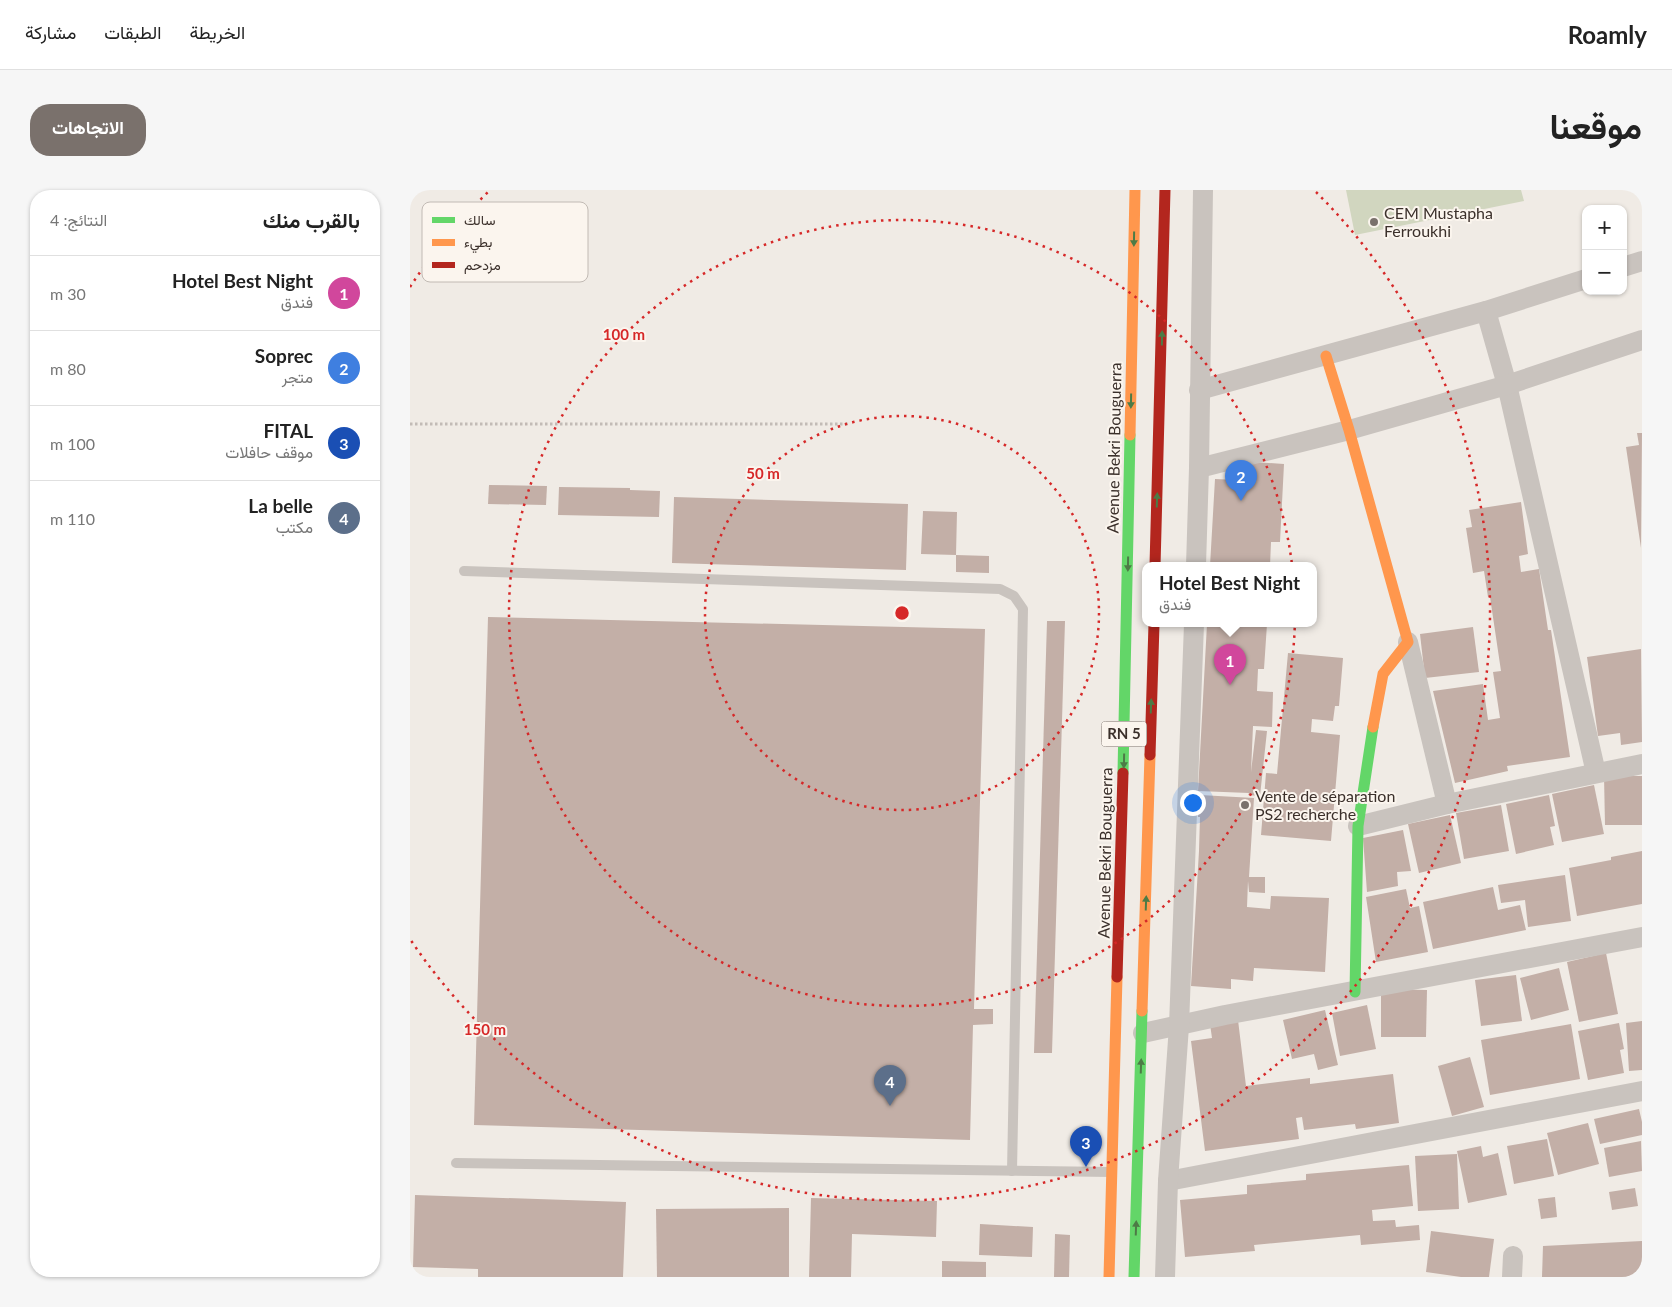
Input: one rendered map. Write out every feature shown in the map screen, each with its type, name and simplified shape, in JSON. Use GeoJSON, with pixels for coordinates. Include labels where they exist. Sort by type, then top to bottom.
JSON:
{"type":"FeatureCollection","features":[{"type":"Feature","properties":{"kind":"main road","name":"Avenue Bekri Bouguerra"},"geometry":{"type":"LineString","coordinates":[[1109,1277],[1124,758],[1135,190]]}},
{"type":"Feature","properties":{"kind":"main road"},"geometry":{"type":"LineString","coordinates":[[1155,562],[1165,190]]}},
{"type":"Feature","properties":{"kind":"main road"},"geometry":{"type":"LineString","coordinates":[[1326,356],[1350,430],[1408,642],[1383,674],[1367,759],[1358,826],[1354,992]]}},
{"type":"Feature","properties":{"kind":"main road","name":"RN 5"},"geometry":{"type":"LineString","coordinates":[[1134,1277],[1154,627]]}},
{"type":"Feature","properties":{"kind":"street"},"geometry":{"type":"LineString","coordinates":[[1196,562],[1203,190]]}},
{"type":"Feature","properties":{"kind":"street"},"geometry":{"type":"LineString","coordinates":[[1627,266],[1642,261]]}},
{"type":"Feature","properties":{"kind":"street"},"geometry":{"type":"LineString","coordinates":[[1199,390],[1486,311],[1582,280]]}},
{"type":"Feature","properties":{"kind":"street"},"geometry":{"type":"LineString","coordinates":[[1486,311],[1507,385],[1596,773]]}},
{"type":"Feature","properties":{"kind":"street"},"geometry":{"type":"LineString","coordinates":[[1199,468],[1350,430],[1507,385],[1642,340]]}},
{"type":"Feature","properties":{"kind":"street"},"geometry":{"type":"LineString","coordinates":[[1165,1277],[1168,1181],[1179,1026],[1194,627]]}},
{"type":"Feature","properties":{"kind":"street"},"geometry":{"type":"LineString","coordinates":[[1408,642],[1447,804]]}},
{"type":"Feature","properties":{"kind":"street"},"geometry":{"type":"LineString","coordinates":[[1358,826],[1447,804],[1642,764]]}},
{"type":"Feature","properties":{"kind":"street"},"geometry":{"type":"LineString","coordinates":[[1142,1033],[1225,1015],[1642,937]]}},
{"type":"Feature","properties":{"kind":"street"},"geometry":{"type":"LineString","coordinates":[[1168,1181],[1642,1091]]}},
{"type":"Feature","properties":{"kind":"street"},"geometry":{"type":"LineString","coordinates":[[1512,1277],[1513,1256]]}},
{"type":"Feature","properties":{"kind":"lane"},"geometry":{"type":"LineString","coordinates":[[464,571],[1000,589],[1014,596],[1023,609],[1012,1170]]}},
{"type":"Feature","properties":{"kind":"lane"},"geometry":{"type":"LineString","coordinates":[[456,1163],[1113,1172]]}},
{"type":"Feature","properties":{"kind":"path"},"geometry":{"type":"LineString","coordinates":[[410,424],[849,424]]}},
{"type":"Feature","properties":{"kind":"green space"},"geometry":{"type":"Polygon","coordinates":[[[1346,190],[1521,190],[1524,201],[1355,235],[1346,190]]]}},
{"type":"Feature","properties":{"kind":"building"},"geometry":{"type":"Polygon","coordinates":[[[1637,433],[1642,433],[1641,548],[1626,447],[1639,445],[1637,433]]]}},
{"type":"Feature","properties":{"kind":"building"},"geometry":{"type":"Polygon","coordinates":[[[1238,461],[1284,464],[1280,542],[1271,542],[1270,562],[1210,562],[1215,479],[1237,480],[1238,461]]]}},
{"type":"Feature","properties":{"kind":"building"},"geometry":{"type":"Polygon","coordinates":[[[489,485],[547,486],[546,505],[488,504],[489,485]]]}},
{"type":"Feature","properties":{"kind":"building"},"geometry":{"type":"Polygon","coordinates":[[[559,487],[630,488],[630,490],[660,491],[659,517],[558,515],[559,487]]]}},
{"type":"Feature","properties":{"kind":"building"},"geometry":{"type":"Polygon","coordinates":[[[674,497],[908,504],[906,570],[672,563],[674,497]]]}},
{"type":"Feature","properties":{"kind":"building"},"geometry":{"type":"Polygon","coordinates":[[[1521,502],[1528,554],[1519,556],[1521,572],[1539,569],[1548,630],[1551,630],[1570,757],[1507,766],[1508,771],[1455,783],[1433,691],[1483,684],[1488,720],[1500,718],[1493,672],[1501,671],[1490,597],[1488,597],[1484,571],[1473,573],[1466,528],[1472,527],[1469,510],[1521,502]]]}},
{"type":"Feature","properties":{"kind":"building"},"geometry":{"type":"Polygon","coordinates":[[[923,511],[957,512],[956,555],[921,554],[923,511]]]}},
{"type":"Feature","properties":{"kind":"building"},"geometry":{"type":"Polygon","coordinates":[[[956,555],[989,556],[989,573],[956,572],[956,555]]]}},
{"type":"Feature","properties":{"kind":"building"},"geometry":{"type":"Polygon","coordinates":[[[488,617],[985,629],[974,1009],[993,1009],[993,1024],[973,1025],[970,1140],[474,1125],[488,617]]]}},
{"type":"Feature","properties":{"kind":"building"},"geometry":{"type":"Polygon","coordinates":[[[1047,621],[1065,621],[1052,1053],[1034,1053],[1047,621]]]}},
{"type":"Feature","properties":{"kind":"building"},"geometry":{"type":"Polygon","coordinates":[[[1207,627],[1267,627],[1264,669],[1258,669],[1257,691],[1273,692],[1272,727],[1253,726],[1251,772],[1256,730],[1267,731],[1260,796],[1248,795],[1249,793],[1198,791],[1207,627]]]}},
{"type":"Feature","properties":{"kind":"building"},"geometry":{"type":"Polygon","coordinates":[[[1473,627],[1479,672],[1425,678],[1420,634],[1473,627]]]}},
{"type":"Feature","properties":{"kind":"building"},"geometry":{"type":"Polygon","coordinates":[[[1641,649],[1642,742],[1621,745],[1620,733],[1598,736],[1587,657],[1641,649]]]}},
{"type":"Feature","properties":{"kind":"building"},"geometry":{"type":"Polygon","coordinates":[[[1288,653],[1343,658],[1339,706],[1335,706],[1333,721],[1312,719],[1311,732],[1340,735],[1331,841],[1261,835],[1266,773],[1277,774],[1288,653]]]}},
{"type":"Feature","properties":{"kind":"building"},"geometry":{"type":"Polygon","coordinates":[[[1604,776],[1642,776],[1642,825],[1605,825],[1604,776]]]}},
{"type":"Feature","properties":{"kind":"building"},"geometry":{"type":"Polygon","coordinates":[[[1594,785],[1604,834],[1562,842],[1552,794],[1594,785]]]}},
{"type":"Feature","properties":{"kind":"building"},"geometry":{"type":"Polygon","coordinates":[[[1200,795],[1254,798],[1249,877],[1265,877],[1265,893],[1249,892],[1248,881],[1247,907],[1270,909],[1271,896],[1329,898],[1325,972],[1254,968],[1253,981],[1231,979],[1231,989],[1191,986],[1199,851],[1200,817],[1198,817],[1200,795]]]}},
{"type":"Feature","properties":{"kind":"building"},"geometry":{"type":"Polygon","coordinates":[[[1549,795],[1555,826],[1550,827],[1554,845],[1516,854],[1506,804],[1549,795]]]}},
{"type":"Feature","properties":{"kind":"building"},"geometry":{"type":"Polygon","coordinates":[[[1501,805],[1509,851],[1464,859],[1456,813],[1501,805]]]}},
{"type":"Feature","properties":{"kind":"building"},"geometry":{"type":"Polygon","coordinates":[[[1450,815],[1461,863],[1419,873],[1408,824],[1450,815]]]}},
{"type":"Feature","properties":{"kind":"building"},"geometry":{"type":"Polygon","coordinates":[[[1403,830],[1411,871],[1397,872],[1398,886],[1367,892],[1363,838],[1403,830]]]}},
{"type":"Feature","properties":{"kind":"building"},"geometry":{"type":"Polygon","coordinates":[[[1642,851],[1642,904],[1577,916],[1569,868],[1611,860],[1611,857],[1642,851]]]}},
{"type":"Feature","properties":{"kind":"building"},"geometry":{"type":"Polygon","coordinates":[[[1565,875],[1571,921],[1528,927],[1525,900],[1501,903],[1498,885],[1565,875]]]}},
{"type":"Feature","properties":{"kind":"building"},"geometry":{"type":"Polygon","coordinates":[[[1493,887],[1498,910],[1520,905],[1526,930],[1433,949],[1423,902],[1493,887]]]}},
{"type":"Feature","properties":{"kind":"building"},"geometry":{"type":"Polygon","coordinates":[[[1406,889],[1410,908],[1419,906],[1428,952],[1376,962],[1366,897],[1406,889]]]}},
{"type":"Feature","properties":{"kind":"building"},"geometry":{"type":"Polygon","coordinates":[[[1606,953],[1618,1014],[1579,1022],[1567,962],[1606,953]]]}},
{"type":"Feature","properties":{"kind":"building"},"geometry":{"type":"Polygon","coordinates":[[[1559,968],[1569,1010],[1531,1020],[1520,978],[1559,968]]]}},
{"type":"Feature","properties":{"kind":"building"},"geometry":{"type":"Polygon","coordinates":[[[1516,975],[1522,1021],[1481,1026],[1475,980],[1516,975]]]}},
{"type":"Feature","properties":{"kind":"building"},"geometry":{"type":"Polygon","coordinates":[[[1381,989],[1427,990],[1426,1037],[1381,1037],[1381,989]]]}},
{"type":"Feature","properties":{"kind":"building"},"geometry":{"type":"Polygon","coordinates":[[[1367,1005],[1376,1049],[1340,1056],[1332,1013],[1367,1005]]]}},
{"type":"Feature","properties":{"kind":"building"},"geometry":{"type":"Polygon","coordinates":[[[1325,1010],[1338,1065],[1318,1070],[1314,1054],[1292,1059],[1283,1020],[1325,1010]]]}},
{"type":"Feature","properties":{"kind":"building"},"geometry":{"type":"Polygon","coordinates":[[[1238,1020],[1246,1086],[1310,1078],[1310,1084],[1393,1074],[1399,1123],[1356,1129],[1355,1124],[1304,1130],[1302,1117],[1296,1118],[1299,1139],[1205,1151],[1191,1041],[1212,1038],[1210,1024],[1238,1020]]]}},
{"type":"Feature","properties":{"kind":"building"},"geometry":{"type":"Polygon","coordinates":[[[1642,1021],[1642,1070],[1629,1071],[1626,1023],[1642,1021]]]}},
{"type":"Feature","properties":{"kind":"building"},"geometry":{"type":"Polygon","coordinates":[[[1619,1023],[1624,1049],[1620,1050],[1624,1073],[1588,1080],[1578,1031],[1619,1023]]]}},
{"type":"Feature","properties":{"kind":"building"},"geometry":{"type":"Polygon","coordinates":[[[1571,1024],[1580,1079],[1490,1095],[1481,1040],[1571,1024]]]}},
{"type":"Feature","properties":{"kind":"building"},"geometry":{"type":"Polygon","coordinates":[[[1470,1057],[1484,1107],[1452,1116],[1438,1066],[1470,1057]]]}},
{"type":"Feature","properties":{"kind":"building"},"geometry":{"type":"Polygon","coordinates":[[[1639,1109],[1642,1135],[1600,1144],[1594,1119],[1639,1109]]]}},
{"type":"Feature","properties":{"kind":"building"},"geometry":{"type":"Polygon","coordinates":[[[1588,1123],[1599,1164],[1558,1175],[1547,1133],[1588,1123]]]}},
{"type":"Feature","properties":{"kind":"building"},"geometry":{"type":"Polygon","coordinates":[[[1547,1139],[1554,1176],[1514,1184],[1507,1146],[1547,1139]]]}},
{"type":"Feature","properties":{"kind":"building"},"geometry":{"type":"Polygon","coordinates":[[[1641,1141],[1642,1171],[1609,1177],[1604,1148],[1641,1141]]]}},
{"type":"Feature","properties":{"kind":"building"},"geometry":{"type":"Polygon","coordinates":[[[1481,1146],[1483,1157],[1498,1153],[1507,1195],[1468,1203],[1457,1151],[1481,1146]]]}},
{"type":"Feature","properties":{"kind":"building"},"geometry":{"type":"Polygon","coordinates":[[[1457,1154],[1459,1209],[1418,1211],[1415,1156],[1457,1154]]]}},
{"type":"Feature","properties":{"kind":"building"},"geometry":{"type":"Polygon","coordinates":[[[1409,1165],[1413,1206],[1372,1210],[1373,1221],[1395,1220],[1396,1227],[1419,1225],[1420,1240],[1361,1245],[1360,1235],[1254,1245],[1255,1251],[1185,1257],[1180,1200],[1247,1194],[1247,1185],[1306,1180],[1306,1174],[1409,1165]]]}},
{"type":"Feature","properties":{"kind":"building"},"geometry":{"type":"Polygon","coordinates":[[[1635,1188],[1638,1206],[1612,1210],[1609,1192],[1635,1188]]]}},
{"type":"Feature","properties":{"kind":"building"},"geometry":{"type":"Polygon","coordinates":[[[415,1195],[626,1202],[623,1277],[478,1277],[478,1269],[413,1267],[415,1195]]]}},
{"type":"Feature","properties":{"kind":"building"},"geometry":{"type":"Polygon","coordinates":[[[1555,1197],[1557,1217],[1541,1219],[1538,1199],[1555,1197]]]}},
{"type":"Feature","properties":{"kind":"building"},"geometry":{"type":"Polygon","coordinates":[[[811,1198],[937,1201],[936,1237],[852,1234],[851,1277],[809,1277],[811,1198]]]}},
{"type":"Feature","properties":{"kind":"building"},"geometry":{"type":"Polygon","coordinates":[[[789,1208],[789,1277],[657,1277],[656,1209],[789,1208]]]}},
{"type":"Feature","properties":{"kind":"building"},"geometry":{"type":"Polygon","coordinates":[[[980,1224],[1033,1227],[1032,1257],[979,1255],[980,1224]]]}},
{"type":"Feature","properties":{"kind":"building"},"geometry":{"type":"Polygon","coordinates":[[[1431,1231],[1494,1239],[1489,1277],[1461,1277],[1426,1272],[1431,1231]]]}},
{"type":"Feature","properties":{"kind":"building"},"geometry":{"type":"Polygon","coordinates":[[[1055,1234],[1070,1235],[1069,1277],[1054,1277],[1055,1234]]]}},
{"type":"Feature","properties":{"kind":"building"},"geometry":{"type":"Polygon","coordinates":[[[1642,1241],[1642,1277],[1542,1277],[1543,1246],[1642,1241]]]}},
{"type":"Feature","properties":{"kind":"building"},"geometry":{"type":"Polygon","coordinates":[[[942,1261],[986,1262],[986,1277],[942,1277],[942,1261]]]}},
{"type":"Feature","properties":{"kind":"traffic: fast"},"geometry":{"type":"LineString","coordinates":[[1123,773],[1130,435]]}},
{"type":"Feature","properties":{"kind":"traffic: fast"},"geometry":{"type":"LineString","coordinates":[[1355,992],[1358,826],[1373,727]]}},
{"type":"Feature","properties":{"kind":"traffic: fast"},"geometry":{"type":"LineString","coordinates":[[1134,1277],[1142,1011]]}},
{"type":"Feature","properties":{"kind":"traffic: slow"},"geometry":{"type":"LineString","coordinates":[[1130,435],[1135,190]]}},
{"type":"Feature","properties":{"kind":"traffic: slow"},"geometry":{"type":"LineString","coordinates":[[1326,356],[1349,430],[1408,642],[1383,674],[1373,727]]}},
{"type":"Feature","properties":{"kind":"traffic: slow"},"geometry":{"type":"LineString","coordinates":[[1142,1011],[1150,755]]}},
{"type":"Feature","properties":{"kind":"traffic: slow"},"geometry":{"type":"LineString","coordinates":[[1109,1277],[1117,977]]}},
{"type":"Feature","properties":{"kind":"traffic: jam"},"geometry":{"type":"LineString","coordinates":[[1155,562],[1165,190]]}},
{"type":"Feature","properties":{"kind":"traffic: jam"},"geometry":{"type":"LineString","coordinates":[[1150,755],[1154,627]]}},
{"type":"Feature","properties":{"kind":"traffic: jam"},"geometry":{"type":"LineString","coordinates":[[1117,977],[1123,773]]}},
{"type":"Feature","properties":{"kind":"place","name":"CEM Mustapha Ferroukhi"},"geometry":{"type":"Point","coordinates":[1374,222]}},
{"type":"Feature","properties":{"kind":"place","name":"Soprec"},"geometry":{"type":"Point","coordinates":[1241,501]}},
{"type":"Feature","properties":{"kind":"place","name":"Hotel Best Night"},"geometry":{"type":"Point","coordinates":[1230,685]}},
{"type":"Feature","properties":{"kind":"place","name":"Vente de séparation PS2 recherche"},"geometry":{"type":"Point","coordinates":[1245,805]}},
{"type":"Feature","properties":{"kind":"place","name":"La belle"},"geometry":{"type":"Point","coordinates":[890,1106]}},
{"type":"Feature","properties":{"kind":"place","name":"FITAL"},"geometry":{"type":"Point","coordinates":[1086,1167]}}]}
